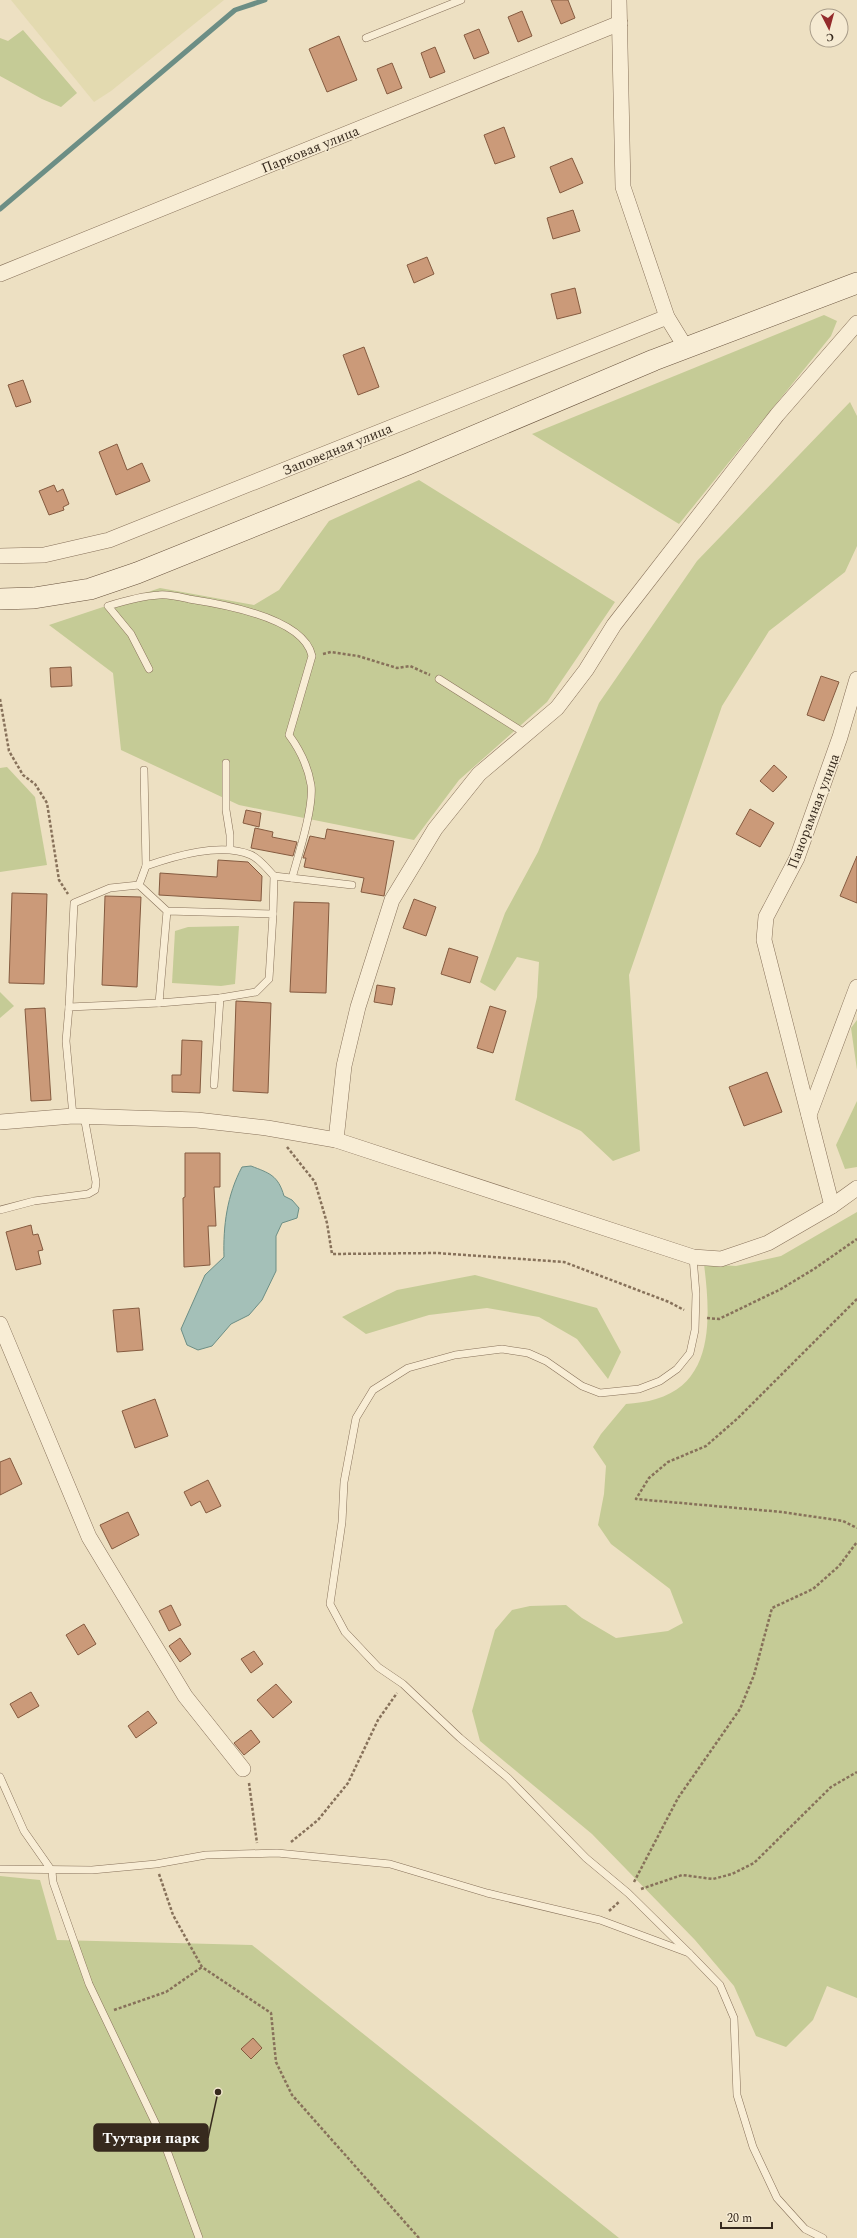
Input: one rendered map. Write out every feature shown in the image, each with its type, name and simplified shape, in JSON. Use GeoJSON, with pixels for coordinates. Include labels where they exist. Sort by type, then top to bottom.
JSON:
{"type":"FeatureCollection","features":[{"type":"Feature","properties":{"kind":"street"},"geometry":{"type":"LineString","coordinates":[[619,0],[623,187],[667,317],[686,348]]}},
{"type":"Feature","properties":{"kind":"street","name":"Парковая улица"},"geometry":{"type":"LineString","coordinates":[[0,274],[620,23]]}},
{"type":"Feature","properties":{"kind":"street"},"geometry":{"type":"LineString","coordinates":[[0,599],[34,598],[90,589],[137,573],[408,464],[686,348],[857,283]]}},
{"type":"Feature","properties":{"kind":"street","name":"Заповедная улица"},"geometry":{"type":"LineString","coordinates":[[0,556],[44,555],[109,540],[667,317]]}},
{"type":"Feature","properties":{"kind":"street"},"geometry":{"type":"LineString","coordinates":[[336,1140],[344,1066],[358,1007],[392,900],[435,829],[479,774],[557,708],[586,670],[614,625],[778,415],[857,323]]}},
{"type":"Feature","properties":{"kind":"street","name":"Панорамная улица"},"geometry":{"type":"LineString","coordinates":[[832,1206],[764,940],[766,917],[798,858],[840,737],[857,679]]}},
{"type":"Feature","properties":{"kind":"street"},"geometry":{"type":"LineString","coordinates":[[809,1115],[857,987]]}},
{"type":"Feature","properties":{"kind":"street"},"geometry":{"type":"LineString","coordinates":[[0,1122],[78,1116],[196,1120],[268,1128],[336,1140],[693,1257],[721,1259],[768,1243],[832,1206],[857,1188]]}},
{"type":"Feature","properties":{"kind":"street"},"geometry":{"type":"LineString","coordinates":[[0,1324],[89,1537],[185,1696],[243,1769]]}},
{"type":"Feature","properties":{"kind":"lane"},"geometry":{"type":"LineString","coordinates":[[366,38],[461,0]]}},
{"type":"Feature","properties":{"kind":"lane"},"geometry":{"type":"LineString","coordinates":[[149,669],[131,634],[108,606],[160,594],[216,603],[266,616],[300,637],[310,648],[312,656],[289,735],[301,752],[312,786],[307,824],[292,878]]}},
{"type":"Feature","properties":{"kind":"lane"},"geometry":{"type":"LineString","coordinates":[[439,679],[526,734]]}},
{"type":"Feature","properties":{"kind":"lane"},"geometry":{"type":"LineString","coordinates":[[226,764],[226,810],[230,834],[230,849]]}},
{"type":"Feature","properties":{"kind":"lane"},"geometry":{"type":"LineString","coordinates":[[139,885],[146,866],[144,770]]}},
{"type":"Feature","properties":{"kind":"lane"},"geometry":{"type":"LineString","coordinates":[[146,866],[179,855],[230,849],[252,855],[274,876],[352,884]]}},
{"type":"Feature","properties":{"kind":"lane"},"geometry":{"type":"LineString","coordinates":[[69,1007],[159,1003],[220,998],[256,992],[269,979],[274,876]]}},
{"type":"Feature","properties":{"kind":"lane"},"geometry":{"type":"LineString","coordinates":[[0,1210],[34,1201],[88,1194],[95,1190],[96,1182],[78,1116],[66,1040],[74,903],[110,888],[139,885],[167,911],[273,914]]}},
{"type":"Feature","properties":{"kind":"lane"},"geometry":{"type":"LineString","coordinates":[[159,1003],[167,911]]}},
{"type":"Feature","properties":{"kind":"lane"},"geometry":{"type":"LineString","coordinates":[[214,1085],[220,998]]}},
{"type":"Feature","properties":{"kind":"lane"},"geometry":{"type":"LineString","coordinates":[[693,1257],[696,1294],[695,1317],[690,1353],[678,1369],[660,1380],[639,1389],[600,1393],[582,1386],[546,1361],[528,1353],[502,1349],[454,1355],[408,1368],[373,1390],[356,1418],[344,1482],[342,1522],[330,1604],[350,1637],[378,1667],[403,1684],[460,1738],[508,1778],[586,1858],[628,1893],[720,1985],[734,2018],[737,2095],[753,2147],[777,2198],[805,2229],[823,2238]]}},
{"type":"Feature","properties":{"kind":"lane"},"geometry":{"type":"LineString","coordinates":[[0,1777],[24,1831],[52,1871],[53,1882],[86,1977],[102,2014],[162,2137],[199,2238]]}},
{"type":"Feature","properties":{"kind":"lane"},"geometry":{"type":"LineString","coordinates":[[0,1869],[52,1871],[92,1870],[156,1864],[206,1854],[258,1853],[278,1853],[390,1864],[487,1893],[600,1920],[689,1953]]}},
{"type":"Feature","properties":{"kind":"path"},"geometry":{"type":"LineString","coordinates":[[312,656],[330,652],[358,656],[397,668],[410,666],[439,679]]}},
{"type":"Feature","properties":{"kind":"path"},"geometry":{"type":"LineString","coordinates":[[0,698],[9,751],[22,775],[35,784],[47,803],[59,880],[74,903]]}},
{"type":"Feature","properties":{"kind":"path"},"geometry":{"type":"LineString","coordinates":[[268,1128],[293,1154],[315,1182],[326,1223],[332,1254],[437,1253],[564,1262],[670,1302],[695,1317],[719,1319],[747,1307],[814,1270],[857,1239]]}},
{"type":"Feature","properties":{"kind":"path"},"geometry":{"type":"LineString","coordinates":[[857,1299],[738,1418],[706,1446],[668,1462],[649,1478],[636,1499],[790,1513],[843,1521],[857,1528]]}},
{"type":"Feature","properties":{"kind":"path"},"geometry":{"type":"LineString","coordinates":[[600,1920],[628,1893],[678,1798],[740,1708],[754,1675],[772,1608],[813,1589],[839,1566],[857,1542]]}},
{"type":"Feature","properties":{"kind":"path"},"geometry":{"type":"LineString","coordinates":[[278,1853],[318,1820],[348,1783],[378,1720],[403,1684]]}},
{"type":"Feature","properties":{"kind":"path"},"geometry":{"type":"LineString","coordinates":[[243,1769],[251,1788],[258,1853]]}},
{"type":"Feature","properties":{"kind":"path"},"geometry":{"type":"LineString","coordinates":[[628,1893],[682,1875],[713,1878],[732,1874],[754,1863],[831,1787],[857,1772]]}},
{"type":"Feature","properties":{"kind":"path"},"geometry":{"type":"LineString","coordinates":[[156,1864],[173,1915],[202,1967],[271,2014],[276,2062],[292,2095],[419,2238]]}},
{"type":"Feature","properties":{"kind":"path"},"geometry":{"type":"LineString","coordinates":[[102,2014],[166,1992],[202,1967]]}},
{"type":"Feature","properties":{"kind":"shaded area"},"geometry":{"type":"Polygon","coordinates":[[[11,0],[224,0],[111,91],[94,102],[11,0]]]}},
{"type":"Feature","properties":{"kind":"green space"},"geometry":{"type":"Polygon","coordinates":[[[23,30],[77,93],[61,107],[42,99],[0,76],[0,38],[8,41],[23,30]]]}},
{"type":"Feature","properties":{"kind":"green space"},"geometry":{"type":"Polygon","coordinates":[[[824,315],[837,321],[831,336],[679,524],[532,434],[824,315]]]}},
{"type":"Feature","properties":{"kind":"green space"},"geometry":{"type":"Polygon","coordinates":[[[850,402],[857,416],[857,546],[845,572],[769,631],[722,706],[629,975],[640,1151],[613,1161],[581,1131],[515,1100],[537,997],[539,962],[517,957],[495,991],[480,982],[505,913],[538,852],[599,703],[697,561],[850,402]]]}},
{"type":"Feature","properties":{"kind":"green space"},"geometry":{"type":"Polygon","coordinates":[[[419,480],[615,602],[547,702],[459,780],[414,840],[239,805],[121,750],[113,673],[49,625],[160,588],[254,605],[279,590],[329,521],[419,480]]]}},
{"type":"Feature","properties":{"kind":"green space"},"geometry":{"type":"Polygon","coordinates":[[[7,767],[35,797],[47,865],[0,872],[0,768],[7,767]]]}},
{"type":"Feature","properties":{"kind":"green space"},"geometry":{"type":"Polygon","coordinates":[[[239,926],[235,984],[221,986],[172,983],[175,931],[188,927],[239,926]]]}},
{"type":"Feature","properties":{"kind":"green space"},"geometry":{"type":"Polygon","coordinates":[[[0,992],[14,1006],[0,1018],[0,992]]]}},
{"type":"Feature","properties":{"kind":"green space"},"geometry":{"type":"Polygon","coordinates":[[[857,1020],[857,1070],[851,1028],[857,1020]]]}},
{"type":"Feature","properties":{"kind":"green space"},"geometry":{"type":"Polygon","coordinates":[[[857,1101],[857,1167],[845,1169],[836,1145],[857,1101]]]}},
{"type":"Feature","properties":{"kind":"green space"},"geometry":{"type":"Polygon","coordinates":[[[857,1212],[857,1998],[827,1986],[813,2020],[786,2047],[756,2036],[734,1986],[695,1940],[592,1834],[480,1741],[472,1711],[495,1630],[512,1610],[530,1606],[566,1605],[582,1618],[616,1638],[668,1631],[683,1623],[670,1589],[611,1544],[598,1525],[604,1494],[606,1466],[593,1447],[601,1434],[626,1404],[656,1399],[676,1390],[690,1378],[699,1362],[705,1344],[707,1303],[704,1264],[736,1266],[781,1256],[857,1212]]]}},
{"type":"Feature","properties":{"kind":"green space"},"geometry":{"type":"Polygon","coordinates":[[[475,1275],[597,1308],[621,1352],[608,1379],[577,1339],[539,1317],[487,1308],[429,1315],[366,1334],[342,1317],[397,1290],[475,1275]]]}},
{"type":"Feature","properties":{"kind":"green space"},"geometry":{"type":"Polygon","coordinates":[[[0,1876],[40,1880],[57,1940],[252,1945],[619,2238],[0,2238],[0,1876]]]}},
{"type":"Feature","properties":{"kind":"water"},"geometry":{"type":"Polygon","coordinates":[[[251,1166],[268,1173],[276,1179],[284,1196],[292,1200],[299,1208],[297,1218],[282,1223],[276,1236],[276,1271],[262,1300],[249,1315],[231,1324],[212,1346],[198,1350],[187,1345],[181,1329],[205,1275],[224,1257],[225,1222],[229,1200],[242,1167],[251,1166]]]}},
{"type":"Feature","properties":{"kind":"building"},"geometry":{"type":"Polygon","coordinates":[[[551,0],[568,0],[575,18],[561,24],[551,0]]]}},
{"type":"Feature","properties":{"kind":"building"},"geometry":{"type":"Polygon","coordinates":[[[522,11],[532,36],[518,42],[508,17],[522,11]]]}},
{"type":"Feature","properties":{"kind":"building"},"geometry":{"type":"Polygon","coordinates":[[[479,29],[489,53],[474,59],[464,35],[479,29]]]}},
{"type":"Feature","properties":{"kind":"building"},"geometry":{"type":"Polygon","coordinates":[[[339,36],[357,80],[327,92],[309,49],[339,36]]]}},
{"type":"Feature","properties":{"kind":"building"},"geometry":{"type":"Polygon","coordinates":[[[435,47],[445,72],[430,78],[421,53],[435,47]]]}},
{"type":"Feature","properties":{"kind":"building"},"geometry":{"type":"Polygon","coordinates":[[[392,63],[402,88],[387,94],[377,69],[392,63]]]}},
{"type":"Feature","properties":{"kind":"building"},"geometry":{"type":"Polygon","coordinates":[[[504,127],[515,157],[495,164],[484,135],[504,127]]]}},
{"type":"Feature","properties":{"kind":"building"},"geometry":{"type":"Polygon","coordinates":[[[572,158],[583,183],[560,193],[550,167],[572,158]]]}},
{"type":"Feature","properties":{"kind":"building"},"geometry":{"type":"Polygon","coordinates":[[[573,210],[580,231],[553,239],[547,218],[573,210]]]}},
{"type":"Feature","properties":{"kind":"building"},"geometry":{"type":"Polygon","coordinates":[[[427,257],[434,274],[414,283],[407,265],[427,257]]]}},
{"type":"Feature","properties":{"kind":"building"},"geometry":{"type":"Polygon","coordinates":[[[575,288],[581,313],[557,319],[551,294],[575,288]]]}},
{"type":"Feature","properties":{"kind":"building"},"geometry":{"type":"Polygon","coordinates":[[[364,347],[379,387],[358,395],[343,355],[364,347]]]}},
{"type":"Feature","properties":{"kind":"building"},"geometry":{"type":"Polygon","coordinates":[[[23,380],[31,402],[16,407],[8,385],[23,380]]]}},
{"type":"Feature","properties":{"kind":"building"},"geometry":{"type":"Polygon","coordinates":[[[117,444],[127,470],[142,463],[150,481],[116,495],[99,452],[117,444]]]}},
{"type":"Feature","properties":{"kind":"building"},"geometry":{"type":"Polygon","coordinates":[[[54,485],[57,492],[63,489],[69,504],[63,507],[64,510],[49,515],[39,491],[54,485]]]}},
{"type":"Feature","properties":{"kind":"building"},"geometry":{"type":"Polygon","coordinates":[[[71,667],[72,686],[51,687],[50,668],[71,667]]]}},
{"type":"Feature","properties":{"kind":"building"},"geometry":{"type":"Polygon","coordinates":[[[821,676],[839,682],[824,721],[807,715],[821,676]]]}},
{"type":"Feature","properties":{"kind":"building"},"geometry":{"type":"Polygon","coordinates":[[[774,765],[787,777],[773,792],[760,781],[774,765]]]}},
{"type":"Feature","properties":{"kind":"building"},"geometry":{"type":"Polygon","coordinates":[[[750,809],[774,823],[760,847],[736,834],[750,809]]]}},
{"type":"Feature","properties":{"kind":"building"},"geometry":{"type":"Polygon","coordinates":[[[246,810],[261,813],[259,827],[243,823],[246,810]]]}},
{"type":"Feature","properties":{"kind":"building"},"geometry":{"type":"Polygon","coordinates":[[[255,828],[273,832],[272,837],[297,842],[293,856],[251,848],[255,828]]]}},
{"type":"Feature","properties":{"kind":"building"},"geometry":{"type":"Polygon","coordinates":[[[327,829],[394,841],[384,896],[361,892],[364,878],[304,867],[306,858],[303,858],[310,836],[325,839],[327,829]]]}},
{"type":"Feature","properties":{"kind":"building"},"geometry":{"type":"Polygon","coordinates":[[[857,856],[857,903],[840,896],[857,856]]]}},
{"type":"Feature","properties":{"kind":"building"},"geometry":{"type":"Polygon","coordinates":[[[218,860],[248,862],[262,876],[261,901],[159,895],[160,873],[217,877],[218,860]]]}},
{"type":"Feature","properties":{"kind":"building"},"geometry":{"type":"Polygon","coordinates":[[[12,893],[47,894],[44,984],[9,983],[12,893]]]}},
{"type":"Feature","properties":{"kind":"building"},"geometry":{"type":"Polygon","coordinates":[[[105,896],[141,897],[137,987],[102,985],[105,896]]]}},
{"type":"Feature","properties":{"kind":"building"},"geometry":{"type":"Polygon","coordinates":[[[414,899],[436,907],[426,936],[403,928],[414,899]]]}},
{"type":"Feature","properties":{"kind":"building"},"geometry":{"type":"Polygon","coordinates":[[[294,902],[329,903],[326,993],[290,992],[294,902]]]}},
{"type":"Feature","properties":{"kind":"building"},"geometry":{"type":"Polygon","coordinates":[[[449,948],[478,957],[470,983],[441,974],[449,948]]]}},
{"type":"Feature","properties":{"kind":"building"},"geometry":{"type":"Polygon","coordinates":[[[377,985],[395,988],[392,1005],[374,1002],[377,985]]]}},
{"type":"Feature","properties":{"kind":"building"},"geometry":{"type":"Polygon","coordinates":[[[236,1001],[271,1003],[268,1093],[233,1091],[236,1001]]]}},
{"type":"Feature","properties":{"kind":"building"},"geometry":{"type":"Polygon","coordinates":[[[490,1006],[506,1011],[493,1053],[477,1048],[490,1006]]]}},
{"type":"Feature","properties":{"kind":"building"},"geometry":{"type":"Polygon","coordinates":[[[45,1008],[51,1100],[31,1101],[25,1009],[45,1008]]]}},
{"type":"Feature","properties":{"kind":"building"},"geometry":{"type":"Polygon","coordinates":[[[182,1040],[202,1041],[200,1093],[172,1092],[172,1075],[181,1075],[182,1040]]]}},
{"type":"Feature","properties":{"kind":"building"},"geometry":{"type":"Polygon","coordinates":[[[767,1072],[782,1112],[744,1126],[729,1087],[767,1072]]]}},
{"type":"Feature","properties":{"kind":"building"},"geometry":{"type":"Polygon","coordinates":[[[185,1153],[220,1153],[220,1187],[214,1187],[216,1226],[208,1226],[210,1265],[184,1267],[183,1198],[185,1197],[185,1153]]]}},
{"type":"Feature","properties":{"kind":"building"},"geometry":{"type":"Polygon","coordinates":[[[31,1225],[33,1235],[38,1234],[43,1250],[38,1251],[41,1264],[16,1270],[6,1232],[31,1225]]]}},
{"type":"Feature","properties":{"kind":"building"},"geometry":{"type":"Polygon","coordinates":[[[139,1308],[143,1350],[117,1352],[113,1310],[139,1308]]]}},
{"type":"Feature","properties":{"kind":"building"},"geometry":{"type":"Polygon","coordinates":[[[155,1399],[168,1436],[135,1448],[122,1411],[155,1399]]]}},
{"type":"Feature","properties":{"kind":"building"},"geometry":{"type":"Polygon","coordinates":[[[10,1458],[22,1484],[0,1495],[0,1462],[10,1458]]]}},
{"type":"Feature","properties":{"kind":"building"},"geometry":{"type":"Polygon","coordinates":[[[208,1480],[221,1506],[206,1513],[200,1501],[191,1506],[184,1492],[208,1480]]]}},
{"type":"Feature","properties":{"kind":"building"},"geometry":{"type":"Polygon","coordinates":[[[128,1512],[139,1535],[112,1549],[100,1525],[128,1512]]]}},
{"type":"Feature","properties":{"kind":"building"},"geometry":{"type":"Polygon","coordinates":[[[171,1605],[181,1625],[169,1631],[159,1611],[171,1605]]]}},
{"type":"Feature","properties":{"kind":"building"},"geometry":{"type":"Polygon","coordinates":[[[84,1624],[96,1644],[78,1655],[66,1635],[84,1624]]]}},
{"type":"Feature","properties":{"kind":"building"},"geometry":{"type":"Polygon","coordinates":[[[180,1638],[191,1654],[180,1662],[169,1646],[180,1638]]]}},
{"type":"Feature","properties":{"kind":"building"},"geometry":{"type":"Polygon","coordinates":[[[254,1651],[263,1664],[251,1673],[241,1659],[254,1651]]]}},
{"type":"Feature","properties":{"kind":"building"},"geometry":{"type":"Polygon","coordinates":[[[276,1684],[292,1702],[273,1718],[257,1700],[276,1684]]]}},
{"type":"Feature","properties":{"kind":"building"},"geometry":{"type":"Polygon","coordinates":[[[31,1692],[39,1706],[18,1718],[10,1704],[31,1692]]]}},
{"type":"Feature","properties":{"kind":"building"},"geometry":{"type":"Polygon","coordinates":[[[148,1711],[157,1723],[136,1738],[128,1726],[148,1711]]]}},
{"type":"Feature","properties":{"kind":"building"},"geometry":{"type":"Polygon","coordinates":[[[251,1730],[260,1742],[244,1755],[234,1743],[251,1730]]]}},
{"type":"Feature","properties":{"kind":"building"},"geometry":{"type":"Polygon","coordinates":[[[253,2038],[262,2048],[251,2059],[241,2049],[253,2038]]]}},
{"type":"Feature","properties":{"kind":"waterway"},"geometry":{"type":"LineString","coordinates":[[0,209],[235,10],[265,0]]}},
{"type":"Feature","properties":{"kind":"place","name":"Туутари парк"},"geometry":{"type":"Point","coordinates":[218,2092]}}]}
